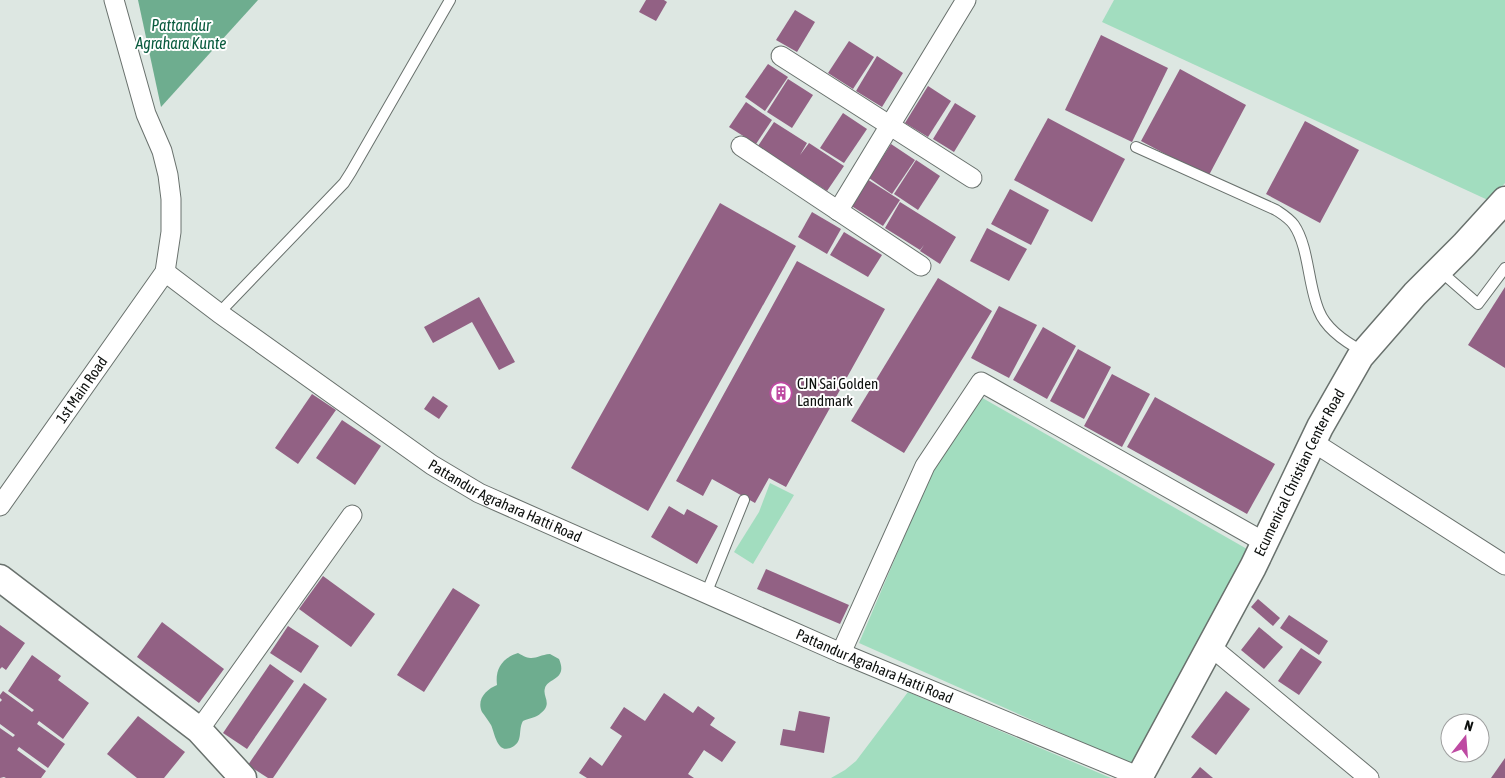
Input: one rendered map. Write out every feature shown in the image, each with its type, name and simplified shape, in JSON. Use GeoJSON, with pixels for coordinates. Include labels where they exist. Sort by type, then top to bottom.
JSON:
{"type":"FeatureCollection","features":[{"type":"Feature","properties":{"kind":"street"},"geometry":{"type":"LineString","coordinates":[[114,0],[146,114],[162,151],[168,175],[171,199],[171,232],[165,272]]}},
{"type":"Feature","properties":{"kind":"street"},"geometry":{"type":"LineString","coordinates":[[838,211],[966,0]]}},
{"type":"Feature","properties":{"kind":"street"},"geometry":{"type":"LineString","coordinates":[[781,56],[972,178]]}},
{"type":"Feature","properties":{"kind":"street"},"geometry":{"type":"LineString","coordinates":[[741,146],[921,266]]}},
{"type":"Feature","properties":{"kind":"street","name":"Ecumenical Christian Center Road"},"geometry":{"type":"LineString","coordinates":[[1139,778],[1253,568],[1313,442],[1360,357],[1505,200]]}},
{"type":"Feature","properties":{"kind":"street","name":"Pattandur Agrahara Hatti Road"},"geometry":{"type":"LineString","coordinates":[[165,272],[219,314],[432,465],[479,493],[841,653],[1139,778]]}},
{"type":"Feature","properties":{"kind":"street","name":"1st Main Road"},"geometry":{"type":"LineString","coordinates":[[0,506],[165,272]]}},
{"type":"Feature","properties":{"kind":"street"},"geometry":{"type":"LineString","coordinates":[[841,653],[925,466],[981,382],[1264,542]]}},
{"type":"Feature","properties":{"kind":"street"},"geometry":{"type":"LineString","coordinates":[[1313,442],[1505,565]]}},
{"type":"Feature","properties":{"kind":"street"},"geometry":{"type":"LineString","coordinates":[[199,730],[352,515]]}},
{"type":"Feature","properties":{"kind":"street"},"geometry":{"type":"LineString","coordinates":[[0,578],[199,730],[243,778]]}},
{"type":"Feature","properties":{"kind":"street"},"geometry":{"type":"LineString","coordinates":[[1210,646],[1369,778]]}},
{"type":"Feature","properties":{"kind":"lane"},"geometry":{"type":"LineString","coordinates":[[219,314],[344,183],[450,0]]}},
{"type":"Feature","properties":{"kind":"lane"},"geometry":{"type":"LineString","coordinates":[[1136,147],[1276,210],[1286,217],[1294,225],[1301,240],[1319,311],[1333,331],[1364,352]]}},
{"type":"Feature","properties":{"kind":"lane"},"geometry":{"type":"LineString","coordinates":[[1439,270],[1478,304],[1505,268]]}},
{"type":"Feature","properties":{"kind":"lane"},"geometry":{"type":"LineString","coordinates":[[706,594],[744,500]]}},
{"type":"Feature","properties":{"kind":"shaded area"},"geometry":{"type":"Polygon","coordinates":[[[1114,0],[1505,0],[1505,183],[1490,201],[1102,22],[1114,0]]]}},
{"type":"Feature","properties":{"kind":"shaded area"},"geometry":{"type":"Polygon","coordinates":[[[979,396],[1247,549],[1133,765],[859,643],[931,474],[979,396]]]}},
{"type":"Feature","properties":{"kind":"shaded area"},"geometry":{"type":"Polygon","coordinates":[[[770,483],[794,495],[753,564],[734,552],[759,512],[770,483]]]}},
{"type":"Feature","properties":{"kind":"shaded area"},"geometry":{"type":"Polygon","coordinates":[[[908,692],[1111,778],[831,778],[856,761],[908,692]]]}},
{"type":"Feature","properties":{"kind":"water","name":"Pattandur Agrahara Kunte"},"geometry":{"type":"Polygon","coordinates":[[[138,0],[258,0],[161,107],[138,0]]]}},
{"type":"Feature","properties":{"kind":"water"},"geometry":{"type":"Polygon","coordinates":[[[518,653],[528,658],[550,654],[559,659],[561,671],[545,688],[547,703],[544,709],[537,716],[523,721],[517,744],[508,749],[500,746],[498,743],[491,725],[482,712],[480,703],[486,692],[497,685],[497,674],[504,661],[518,653]]]}},
{"type":"Feature","properties":{"kind":"building"},"geometry":{"type":"Polygon","coordinates":[[[646,0],[664,0],[667,2],[656,21],[639,12],[646,0]]]}},
{"type":"Feature","properties":{"kind":"building"},"geometry":{"type":"Polygon","coordinates":[[[795,10],[815,22],[797,52],[776,40],[795,10]]]}},
{"type":"Feature","properties":{"kind":"building"},"geometry":{"type":"Polygon","coordinates":[[[1101,35],[1168,68],[1132,142],[1065,110],[1101,35]]]}},
{"type":"Feature","properties":{"kind":"building"},"geometry":{"type":"Polygon","coordinates":[[[849,41],[874,57],[853,89],[828,73],[849,41]]]}},
{"type":"Feature","properties":{"kind":"building"},"geometry":{"type":"Polygon","coordinates":[[[877,56],[903,73],[882,107],[856,91],[877,56]]]}},
{"type":"Feature","properties":{"kind":"building"},"geometry":{"type":"Polygon","coordinates":[[[768,64],[788,77],[765,111],[745,97],[768,64]]]}},
{"type":"Feature","properties":{"kind":"building"},"geometry":{"type":"Polygon","coordinates":[[[1180,69],[1246,105],[1208,177],[1141,141],[1180,69]]]}},
{"type":"Feature","properties":{"kind":"building"},"geometry":{"type":"Polygon","coordinates":[[[788,79],[813,95],[792,128],[767,112],[788,79]]]}},
{"type":"Feature","properties":{"kind":"building"},"geometry":{"type":"Polygon","coordinates":[[[928,86],[951,101],[928,137],[905,123],[928,86]]]}},
{"type":"Feature","properties":{"kind":"building"},"geometry":{"type":"Polygon","coordinates":[[[746,102],[772,120],[756,144],[729,127],[746,102]]]}},
{"type":"Feature","properties":{"kind":"building"},"geometry":{"type":"Polygon","coordinates":[[[955,103],[976,116],[954,152],[933,139],[955,103]]]}},
{"type":"Feature","properties":{"kind":"building"},"geometry":{"type":"Polygon","coordinates":[[[843,113],[867,129],[844,163],[820,148],[843,113]]]}},
{"type":"Feature","properties":{"kind":"building"},"geometry":{"type":"Polygon","coordinates":[[[1048,118],[1125,159],[1092,222],[1014,180],[1048,118]]]}},
{"type":"Feature","properties":{"kind":"building"},"geometry":{"type":"Polygon","coordinates":[[[1305,121],[1359,150],[1320,223],[1266,194],[1305,121]]]}},
{"type":"Feature","properties":{"kind":"building"},"geometry":{"type":"Polygon","coordinates":[[[774,122],[807,143],[800,155],[809,143],[844,166],[827,191],[758,146],[774,122]]]}},
{"type":"Feature","properties":{"kind":"building"},"geometry":{"type":"Polygon","coordinates":[[[891,144],[915,160],[892,194],[869,178],[891,144]]]}},
{"type":"Feature","properties":{"kind":"building"},"geometry":{"type":"Polygon","coordinates":[[[916,160],[940,176],[918,210],[894,194],[916,160]]]}},
{"type":"Feature","properties":{"kind":"building"},"geometry":{"type":"Polygon","coordinates":[[[867,179],[900,200],[883,226],[850,205],[867,179]]]}},
{"type":"Feature","properties":{"kind":"building"},"geometry":{"type":"Polygon","coordinates":[[[1010,189],[1049,210],[1031,245],[991,224],[1010,189]]]}},
{"type":"Feature","properties":{"kind":"building"},"geometry":{"type":"Polygon","coordinates":[[[900,202],[956,237],[940,264],[920,251],[924,245],[920,250],[885,228],[900,202]]]}},
{"type":"Feature","properties":{"kind":"building"},"geometry":{"type":"Polygon","coordinates":[[[720,203],[796,246],[648,511],[571,468],[720,203]]]}},
{"type":"Feature","properties":{"kind":"building"},"geometry":{"type":"Polygon","coordinates":[[[812,212],[841,229],[827,254],[798,237],[812,212]]]}},
{"type":"Feature","properties":{"kind":"building"},"geometry":{"type":"Polygon","coordinates":[[[987,228],[1027,249],[1009,281],[970,261],[987,228]]]}},
{"type":"Feature","properties":{"kind":"building"},"geometry":{"type":"Polygon","coordinates":[[[844,232],[882,255],[868,277],[830,255],[844,232]]]}},
{"type":"Feature","properties":{"kind":"building","name":"CJN Sai Golden Landmark"},"geometry":{"type":"Polygon","coordinates":[[[797,261],[885,309],[786,487],[769,478],[755,503],[712,479],[703,496],[676,481],[797,261]]]}},
{"type":"Feature","properties":{"kind":"building"},"geometry":{"type":"Polygon","coordinates":[[[938,278],[992,311],[904,453],[851,421],[938,278]]]}},
{"type":"Feature","properties":{"kind":"building"},"geometry":{"type":"Polygon","coordinates":[[[1505,287],[1505,368],[1468,345],[1505,287]]]}},
{"type":"Feature","properties":{"kind":"building"},"geometry":{"type":"Polygon","coordinates":[[[479,297],[515,362],[499,370],[472,322],[433,343],[424,327],[479,297]]]}},
{"type":"Feature","properties":{"kind":"building"},"geometry":{"type":"Polygon","coordinates":[[[999,306],[1037,325],[1009,378],[971,358],[999,306]]]}},
{"type":"Feature","properties":{"kind":"building"},"geometry":{"type":"Polygon","coordinates":[[[1043,327],[1076,346],[1047,399],[1013,380],[1043,327]]]}},
{"type":"Feature","properties":{"kind":"building"},"geometry":{"type":"Polygon","coordinates":[[[1078,349],[1111,367],[1084,419],[1050,401],[1078,349]]]}},
{"type":"Feature","properties":{"kind":"building"},"geometry":{"type":"Polygon","coordinates":[[[1112,374],[1150,394],[1122,447],[1084,426],[1112,374]]]}},
{"type":"Feature","properties":{"kind":"building"},"geometry":{"type":"Polygon","coordinates":[[[312,394],[336,410],[298,464],[275,448],[312,394]]]}},
{"type":"Feature","properties":{"kind":"building"},"geometry":{"type":"Polygon","coordinates":[[[433,396],[448,406],[439,419],[424,409],[433,396]]]}},
{"type":"Feature","properties":{"kind":"building"},"geometry":{"type":"Polygon","coordinates":[[[1155,397],[1275,464],[1247,514],[1127,447],[1155,397]]]}},
{"type":"Feature","properties":{"kind":"building"},"geometry":{"type":"Polygon","coordinates":[[[342,420],[381,446],[355,485],[316,458],[342,420]]]}},
{"type":"Feature","properties":{"kind":"building"},"geometry":{"type":"Polygon","coordinates":[[[669,506],[684,515],[687,509],[718,526],[697,564],[651,537],[669,506]]]}},
{"type":"Feature","properties":{"kind":"building"},"geometry":{"type":"Polygon","coordinates":[[[766,569],[849,605],[840,624],[757,589],[766,569]]]}},
{"type":"Feature","properties":{"kind":"building"},"geometry":{"type":"Polygon","coordinates":[[[323,576],[375,614],[351,647],[299,609],[323,576]]]}},
{"type":"Feature","properties":{"kind":"building"},"geometry":{"type":"Polygon","coordinates":[[[453,588],[480,605],[424,692],[397,675],[453,588]]]}},
{"type":"Feature","properties":{"kind":"building"},"geometry":{"type":"Polygon","coordinates":[[[1258,599],[1280,618],[1273,626],[1251,607],[1258,599]]]}},
{"type":"Feature","properties":{"kind":"building"},"geometry":{"type":"Polygon","coordinates":[[[1289,615],[1328,641],[1319,655],[1280,628],[1289,615]]]}},
{"type":"Feature","properties":{"kind":"building"},"geometry":{"type":"Polygon","coordinates":[[[162,622],[224,669],[199,703],[137,657],[162,622]]]}},
{"type":"Feature","properties":{"kind":"building"},"geometry":{"type":"Polygon","coordinates":[[[0,625],[25,643],[6,670],[2,667],[0,669],[0,625]]]}},
{"type":"Feature","properties":{"kind":"building"},"geometry":{"type":"Polygon","coordinates":[[[288,626],[319,646],[301,673],[270,653],[288,626]]]}},
{"type":"Feature","properties":{"kind":"building"},"geometry":{"type":"Polygon","coordinates":[[[1259,627],[1283,647],[1264,669],[1241,650],[1259,627]]]}},
{"type":"Feature","properties":{"kind":"building"},"geometry":{"type":"Polygon","coordinates":[[[1301,648],[1322,662],[1299,695],[1278,681],[1301,648]]]}},
{"type":"Feature","properties":{"kind":"building"},"geometry":{"type":"Polygon","coordinates":[[[32,655],[61,676],[58,680],[89,703],[63,739],[39,721],[37,724],[65,744],[48,768],[19,747],[17,750],[46,771],[41,778],[0,778],[0,728],[13,737],[15,735],[0,724],[0,702],[2,700],[0,695],[3,691],[32,712],[34,710],[8,691],[32,655]]]}},
{"type":"Feature","properties":{"kind":"building"},"geometry":{"type":"Polygon","coordinates":[[[270,664],[294,681],[247,749],[223,733],[270,664]]]}},
{"type":"Feature","properties":{"kind":"building"},"geometry":{"type":"Polygon","coordinates":[[[304,683],[327,699],[273,778],[268,778],[248,765],[304,683]]]}},
{"type":"Feature","properties":{"kind":"building"},"geometry":{"type":"Polygon","coordinates":[[[1226,691],[1250,709],[1216,755],[1191,737],[1226,691]]]}},
{"type":"Feature","properties":{"kind":"building"},"geometry":{"type":"Polygon","coordinates":[[[664,693],[693,713],[698,706],[715,718],[710,725],[736,742],[722,762],[704,750],[688,774],[694,778],[587,778],[579,773],[590,757],[602,766],[622,736],[610,728],[624,707],[645,721],[664,693]]]}},
{"type":"Feature","properties":{"kind":"building"},"geometry":{"type":"Polygon","coordinates":[[[799,711],[830,717],[824,753],[780,745],[783,729],[795,731],[799,711]]]}},
{"type":"Feature","properties":{"kind":"building"},"geometry":{"type":"Polygon","coordinates":[[[138,716],[185,752],[164,778],[137,778],[107,754],[138,716]]]}},
{"type":"Feature","properties":{"kind":"building"},"geometry":{"type":"Polygon","coordinates":[[[1505,758],[1505,778],[1491,778],[1505,758]]]}},
{"type":"Feature","properties":{"kind":"building"},"geometry":{"type":"Polygon","coordinates":[[[1200,767],[1213,778],[1191,778],[1200,767]]]}},
{"type":"Feature","properties":{"kind":"place","name":"CJN Sai Golden Landmark"},"geometry":{"type":"Point","coordinates":[781,393]}}]}
